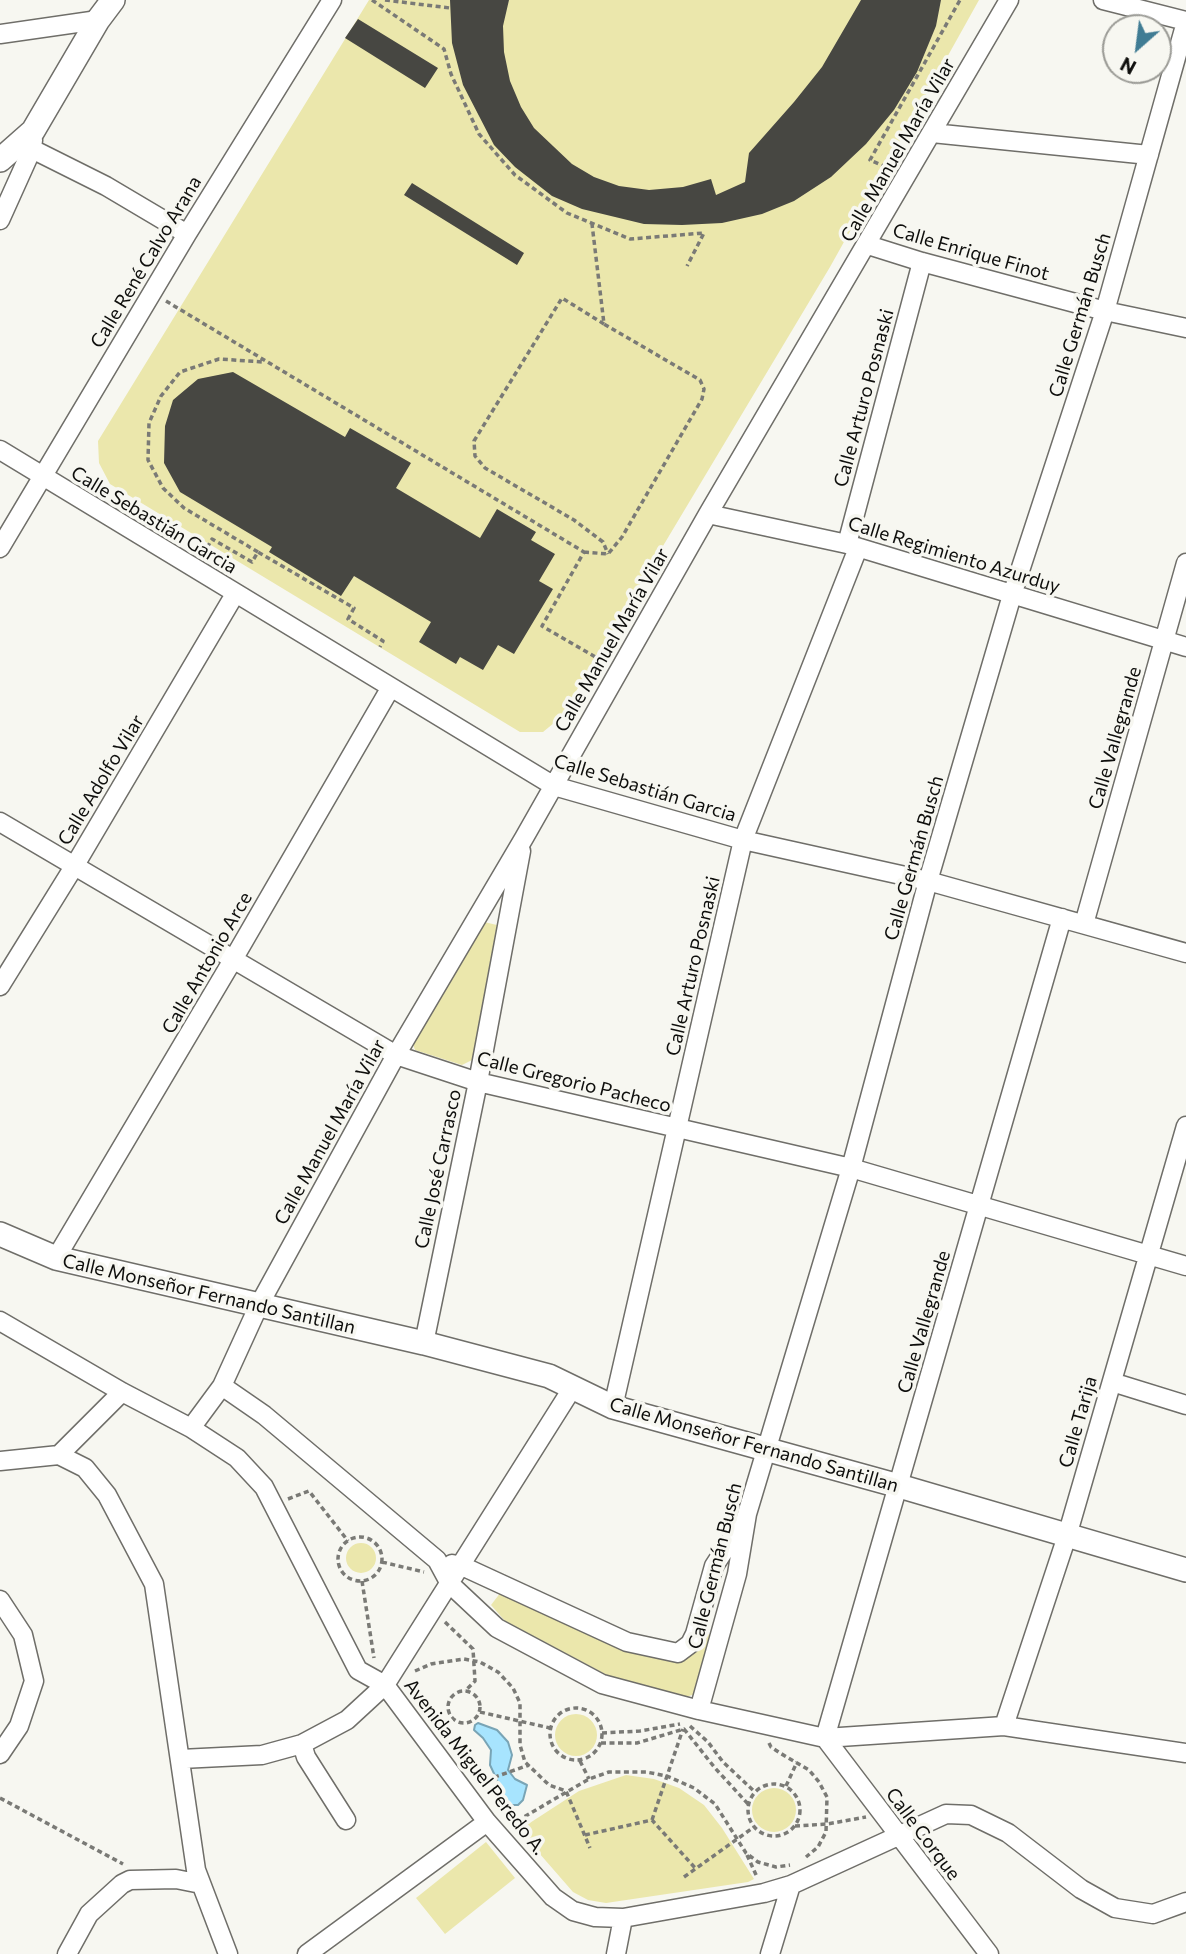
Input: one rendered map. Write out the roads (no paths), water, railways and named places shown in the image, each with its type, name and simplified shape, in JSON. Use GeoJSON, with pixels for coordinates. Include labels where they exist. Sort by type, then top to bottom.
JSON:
{"type":"FeatureCollection","features":[{"type":"Feature","properties":{"kind":"main road"},"geometry":{"type":"LineString","coordinates":[[0,160],[33,140],[98,20],[113,0]]}},
{"type":"Feature","properties":{"kind":"main road","name":"Calle Monseñor Fernando Santillan"},"geometry":{"type":"LineString","coordinates":[[0,1234],[56,1258],[424,1343],[549,1376],[613,1407],[899,1486],[1186,1570]]}},
{"type":"Feature","properties":{"kind":"street","name":"Calle René Calvo Arana"},"geometry":{"type":"LineString","coordinates":[[0,548],[187,234],[332,0]]}},
{"type":"Feature","properties":{"kind":"street","name":"Calle Manuel María Vilar"},"geometry":{"type":"LineString","coordinates":[[191,1428],[222,1386],[259,1305],[396,1055],[1009,0]]}},
{"type":"Feature","properties":{"kind":"street"},"geometry":{"type":"LineString","coordinates":[[1103,0],[1186,21]]}},
{"type":"Feature","properties":{"kind":"street"},"geometry":{"type":"LineString","coordinates":[[0,34],[98,20]]}},
{"type":"Feature","properties":{"kind":"street","name":"Calle Germán Busch"},"geometry":{"type":"LineString","coordinates":[[692,1716],[737,1574],[747,1514],[851,1168],[928,881],[1013,595],[1105,311],[1186,21]]}},
{"type":"Feature","properties":{"kind":"street"},"geometry":{"type":"LineString","coordinates":[[932,133],[1149,155]]}},
{"type":"Feature","properties":{"kind":"street"},"geometry":{"type":"LineString","coordinates":[[0,220],[33,140],[187,234]]}},
{"type":"Feature","properties":{"kind":"street","name":"Calle Enrique Finot"},"geometry":{"type":"LineString","coordinates":[[867,245],[1105,311],[1186,328]]}},
{"type":"Feature","properties":{"kind":"street","name":"Calle Arturo Posnaski"},"geometry":{"type":"LineString","coordinates":[[613,1407],[743,840],[852,546],[922,262]]}},
{"type":"Feature","properties":{"kind":"street","name":"Calle Sebastián Garcia"},"geometry":{"type":"LineString","coordinates":[[0,450],[554,786],[743,840],[928,881],[1186,953]]}},
{"type":"Feature","properties":{"kind":"street","name":"Calle Regimiento Azurduy"},"geometry":{"type":"LineString","coordinates":[[708,514],[852,546],[1186,647]]}},
{"type":"Feature","properties":{"kind":"street","name":"Calle Vallegrande"},"geometry":{"type":"LineString","coordinates":[[1084,924],[1186,563]]}},
{"type":"Feature","properties":{"kind":"street","name":"Calle Adolfo Vilar"},"geometry":{"type":"LineString","coordinates":[[0,986],[75,865],[235,594]]}},
{"type":"Feature","properties":{"kind":"street","name":"Calle Antonio Arce"},"geometry":{"type":"LineString","coordinates":[[56,1258],[391,687]]}},
{"type":"Feature","properties":{"kind":"street","name":"Calle Gregorio Pacheco"},"geometry":{"type":"LineString","coordinates":[[0,822],[396,1055],[478,1082],[851,1168],[1186,1266]]}},
{"type":"Feature","properties":{"kind":"street","name":"Calle José Carrasco"},"geometry":{"type":"LineString","coordinates":[[424,1343],[478,1082],[524,838]]}},
{"type":"Feature","properties":{"kind":"street","name":"Calle Vallegrande"},"geometry":{"type":"LineString","coordinates":[[825,1738],[1062,918]]}},
{"type":"Feature","properties":{"kind":"street","name":"Calle Tarija"},"geometry":{"type":"LineString","coordinates":[[1004,1726],[1067,1536],[1186,1128]]}},
{"type":"Feature","properties":{"kind":"street","name":"Avenida Miguel Peredo A."},"geometry":{"type":"LineString","coordinates":[[0,1321],[122,1392],[191,1428],[237,1458],[264,1487],[358,1670],[381,1683],[492,1828],[553,1897],[573,1911],[595,1917],[623,1918],[764,1893],[791,1885],[946,1814],[971,1815],[1008,1833],[1081,1889],[1115,1908],[1153,1914],[1186,1902]]}},
{"type":"Feature","properties":{"kind":"street"},"geometry":{"type":"LineString","coordinates":[[1112,1382],[1186,1405]]}},
{"type":"Feature","properties":{"kind":"street"},"geometry":{"type":"LineString","coordinates":[[222,1386],[264,1415],[437,1560],[448,1581],[497,1628],[602,1684],[692,1716],[771,1726],[825,1738],[1004,1726],[1186,1754]]}},
{"type":"Feature","properties":{"kind":"street"},"geometry":{"type":"LineString","coordinates":[[181,1759],[262,1755],[302,1744],[347,1720],[381,1683],[434,1610],[448,1581],[461,1566],[573,1387]]}},
{"type":"Feature","properties":{"kind":"street"},"geometry":{"type":"LineString","coordinates":[[59,1455],[122,1392]]}},
{"type":"Feature","properties":{"kind":"street"},"geometry":{"type":"LineString","coordinates":[[0,1461],[59,1455],[85,1468],[107,1495],[154,1584],[196,1870],[228,1954]]}},
{"type":"Feature","properties":{"kind":"street"},"geometry":{"type":"LineString","coordinates":[[437,1560],[461,1566],[627,1642],[678,1653],[690,1644],[695,1634],[714,1566],[747,1514]]}},
{"type":"Feature","properties":{"kind":"street"},"geometry":{"type":"LineString","coordinates":[[0,1600],[23,1636],[34,1681],[19,1726],[0,1754]]}},
{"type":"Feature","properties":{"kind":"street","name":"Calle Corque"},"geometry":{"type":"LineString","coordinates":[[825,1738],[989,1954]]}},
{"type":"Feature","properties":{"kind":"street"},"geometry":{"type":"LineString","coordinates":[[302,1744],[306,1756],[346,1820]]}},
{"type":"Feature","properties":{"kind":"street"},"geometry":{"type":"LineString","coordinates":[[307,1954],[492,1828]]}},
{"type":"Feature","properties":{"kind":"street"},"geometry":{"type":"LineString","coordinates":[[67,1954],[89,1914],[122,1884],[130,1880],[176,1880],[201,1884]]}},
{"type":"Feature","properties":{"kind":"street"},"geometry":{"type":"LineString","coordinates":[[770,1954],[791,1885]]}},
{"type":"Feature","properties":{"kind":"street"},"geometry":{"type":"LineString","coordinates":[[616,1954],[623,1918]]}},
{"type":"Feature","properties":{"kind":"water"},"geometry":{"type":"Polygon","coordinates":[[[478,1723],[497,1730],[508,1742],[512,1755],[508,1770],[515,1779],[527,1785],[523,1800],[518,1805],[511,1805],[501,1798],[490,1765],[491,1750],[474,1730],[478,1723]]]}}]}
